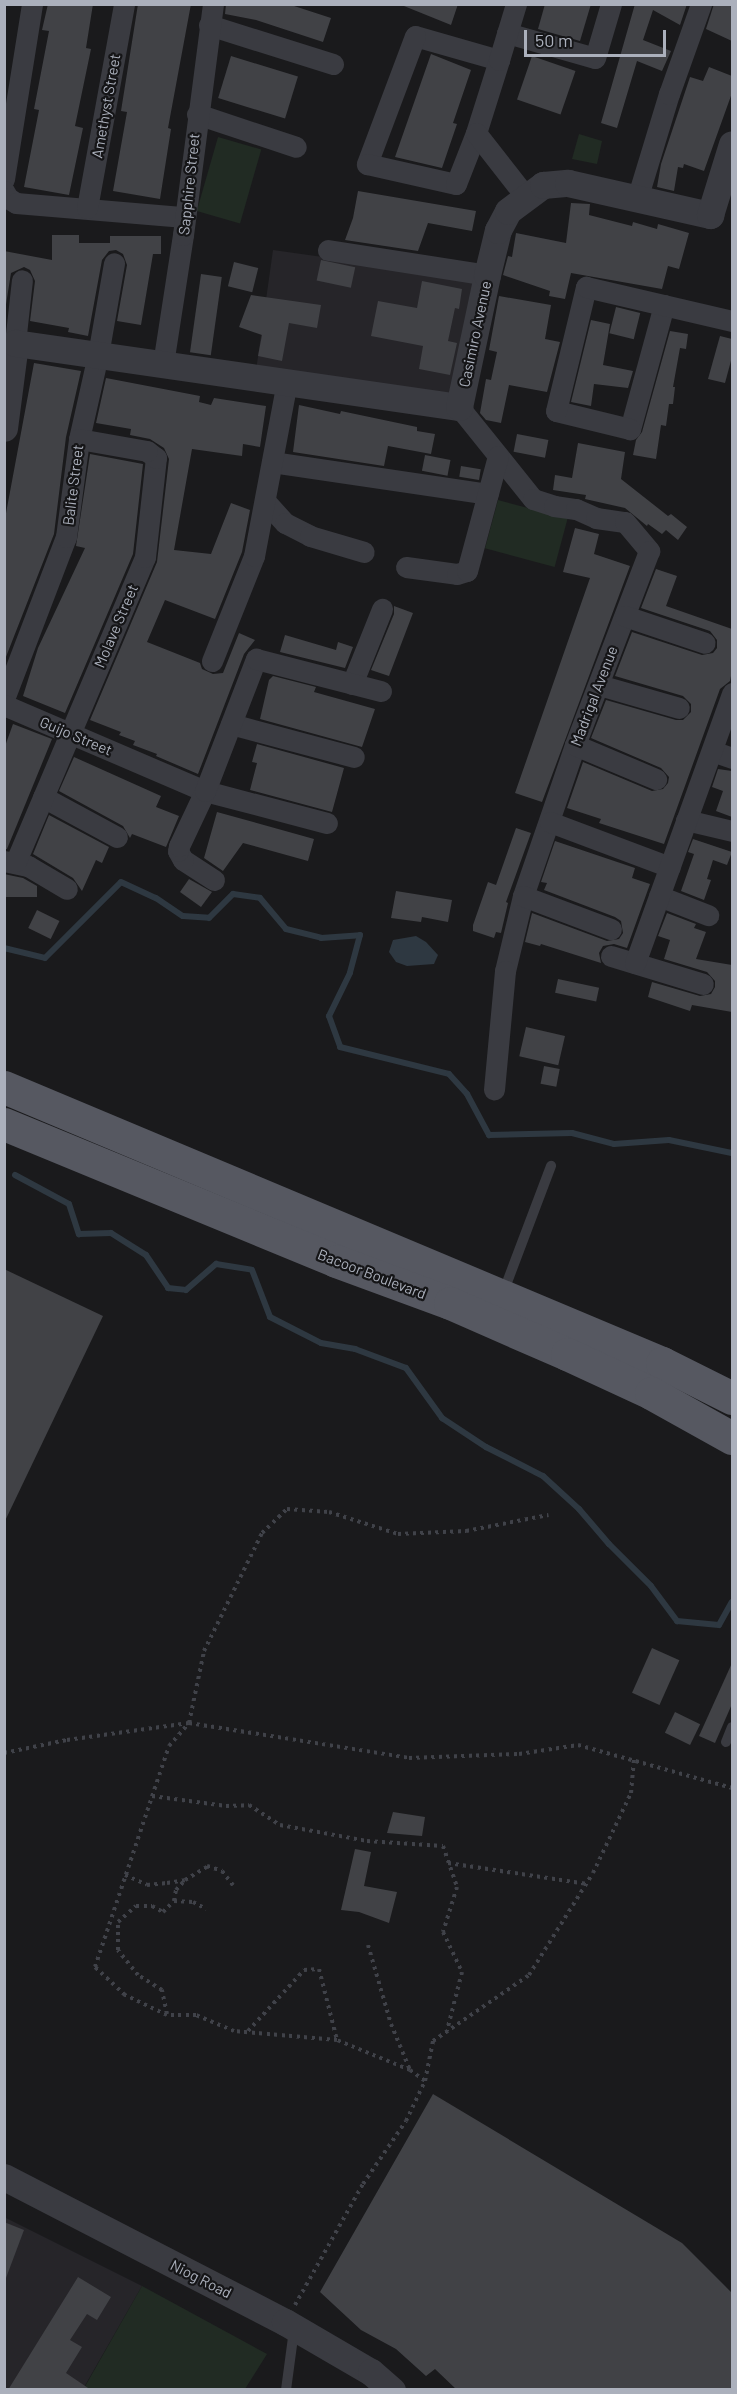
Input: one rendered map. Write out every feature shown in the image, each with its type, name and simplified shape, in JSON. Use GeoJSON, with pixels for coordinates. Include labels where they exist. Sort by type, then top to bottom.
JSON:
{"type":"FeatureCollection","features":[{"type":"Feature","properties":{"kind":"main road","name":"Bacoor Boulevard"},"geometry":{"type":"LineString","coordinates":[[4,1087],[662,1363],[732,1398]]}},
{"type":"Feature","properties":{"kind":"main road","name":"Bacoor Boulevard"},"geometry":{"type":"LineString","coordinates":[[4,1124],[545,1344],[651,1393],[732,1438]]}},
{"type":"Feature","properties":{"kind":"street"},"geometry":{"type":"LineString","coordinates":[[32,4],[6,189],[16,203],[184,217]]}},
{"type":"Feature","properties":{"kind":"street","name":"Amethyst Street"},"geometry":{"type":"LineString","coordinates":[[87,208],[124,4]]}},
{"type":"Feature","properties":{"kind":"street"},"geometry":{"type":"LineString","coordinates":[[499,60],[415,36],[367,164],[456,184],[476,133],[499,60],[516,4]]}},
{"type":"Feature","properties":{"kind":"street"},"geometry":{"type":"LineString","coordinates":[[507,33],[595,58],[611,4]]}},
{"type":"Feature","properties":{"kind":"street"},"geometry":{"type":"LineString","coordinates":[[637,199],[669,93],[701,4]]}},
{"type":"Feature","properties":{"kind":"street"},"geometry":{"type":"LineString","coordinates":[[211,15],[333,64]]}},
{"type":"Feature","properties":{"kind":"street","name":"Sapphire Street"},"geometry":{"type":"LineString","coordinates":[[163,364],[211,15]]}},
{"type":"Feature","properties":{"kind":"street"},"geometry":{"type":"LineString","coordinates":[[196,114],[296,147]]}},
{"type":"Feature","properties":{"kind":"street"},"geometry":{"type":"LineString","coordinates":[[476,133],[526,197]]}},
{"type":"Feature","properties":{"kind":"street","name":"Casimiro Avenue"},"geometry":{"type":"LineString","coordinates":[[15,343],[459,407],[498,230],[507,211],[543,185],[568,183],[710,215],[732,144]]}},
{"type":"Feature","properties":{"kind":"street"},"geometry":{"type":"LineString","coordinates":[[328,250],[487,275]]}},
{"type":"Feature","properties":{"kind":"street","name":"Balite Street"},"geometry":{"type":"LineString","coordinates":[[4,699],[66,537],[79,439],[98,355],[114,263]]}},
{"type":"Feature","properties":{"kind":"street"},"geometry":{"type":"LineString","coordinates":[[4,428],[22,280]]}},
{"type":"Feature","properties":{"kind":"street"},"geometry":{"type":"LineString","coordinates":[[664,305],[630,429],[556,411],[586,287],[664,305],[732,321]]}},
{"type":"Feature","properties":{"kind":"street"},"geometry":{"type":"LineString","coordinates":[[212,662],[254,556],[287,382]]}},
{"type":"Feature","properties":{"kind":"street","name":"Madrigal Avenue"},"geometry":{"type":"LineString","coordinates":[[459,407],[533,499],[554,506],[576,509],[596,518],[625,522],[650,551],[575,745],[523,896],[505,971],[494,1089]]}},
{"type":"Feature","properties":{"kind":"street","name":"Molave Street"},"geometry":{"type":"LineString","coordinates":[[10,861],[43,797],[146,556],[157,464],[153,453],[79,439]]}},
{"type":"Feature","properties":{"kind":"street"},"geometry":{"type":"LineString","coordinates":[[406,567],[457,574],[467,571],[498,456]]}},
{"type":"Feature","properties":{"kind":"street"},"geometry":{"type":"LineString","coordinates":[[272,462],[488,494]]}},
{"type":"Feature","properties":{"kind":"street"},"geometry":{"type":"LineString","coordinates":[[265,501],[285,523],[310,536],[364,552]]}},
{"type":"Feature","properties":{"kind":"street"},"geometry":{"type":"LineString","coordinates":[[352,684],[382,609]]}},
{"type":"Feature","properties":{"kind":"street"},"geometry":{"type":"LineString","coordinates":[[625,616],[705,643]]}},
{"type":"Feature","properties":{"kind":"street"},"geometry":{"type":"LineString","coordinates":[[214,880],[183,860],[178,851],[205,792],[256,659],[381,691]]}},
{"type":"Feature","properties":{"kind":"street"},"geometry":{"type":"LineString","coordinates":[[599,685],[679,708]]}},
{"type":"Feature","properties":{"kind":"street"},"geometry":{"type":"LineString","coordinates":[[635,963],[732,693]]}},
{"type":"Feature","properties":{"kind":"street","name":"Guijo Street"},"geometry":{"type":"LineString","coordinates":[[4,705],[205,792],[327,823]]}},
{"type":"Feature","properties":{"kind":"street"},"geometry":{"type":"LineString","coordinates":[[231,724],[354,757]]}},
{"type":"Feature","properties":{"kind":"street"},"geometry":{"type":"LineString","coordinates":[[575,745],[656,780]]}},
{"type":"Feature","properties":{"kind":"street"},"geometry":{"type":"LineString","coordinates":[[712,751],[732,758]]}},
{"type":"Feature","properties":{"kind":"street"},"geometry":{"type":"LineString","coordinates":[[43,797],[117,837]]}},
{"type":"Feature","properties":{"kind":"street"},"geometry":{"type":"LineString","coordinates":[[686,820],[732,831]]}},
{"type":"Feature","properties":{"kind":"street"},"geometry":{"type":"LineString","coordinates":[[550,822],[670,867]]}},
{"type":"Feature","properties":{"kind":"street"},"geometry":{"type":"LineString","coordinates":[[10,861],[47,876],[68,889]]}},
{"type":"Feature","properties":{"kind":"street"},"geometry":{"type":"LineString","coordinates":[[523,896],[610,929]]}},
{"type":"Feature","properties":{"kind":"street"},"geometry":{"type":"LineString","coordinates":[[659,896],[708,915]]}},
{"type":"Feature","properties":{"kind":"street"},"geometry":{"type":"LineString","coordinates":[[611,956],[703,984]]}},
{"type":"Feature","properties":{"kind":"street","name":"Niog Road"},"geometry":{"type":"LineString","coordinates":[[4,2177],[290,2325],[371,2372],[392,2390]]}},
{"type":"Feature","properties":{"kind":"lane"},"geometry":{"type":"LineString","coordinates":[[502,1296],[551,1166]]}},
{"type":"Feature","properties":{"kind":"lane"},"geometry":{"type":"LineString","coordinates":[[726,1742],[732,1727]]}},
{"type":"Feature","properties":{"kind":"lane"},"geometry":{"type":"LineString","coordinates":[[286,2390],[290,2325]]}},
{"type":"Feature","properties":{"kind":"path"},"geometry":{"type":"LineString","coordinates":[[425,2080],[410,2070],[337,2040],[234,2031],[196,2015],[167,2015],[125,1995],[94,1967],[169,1746],[189,1723],[204,1651],[262,1533],[286,1509],[330,1512],[398,1534],[466,1531],[548,1515]]}},
{"type":"Feature","properties":{"kind":"path"},"geometry":{"type":"LineString","coordinates":[[4,1753],[67,1740],[189,1723],[409,1758],[519,1754],[578,1745],[732,1788]]}},
{"type":"Feature","properties":{"kind":"path"},"geometry":{"type":"LineString","coordinates":[[290,2325],[363,2184],[406,2121],[425,2080],[433,2041],[528,1975],[587,1884],[630,1793],[634,1759]]}},
{"type":"Feature","properties":{"kind":"path"},"geometry":{"type":"LineString","coordinates":[[152,1796],[215,1805],[249,1805],[280,1825],[367,1840],[443,1846],[457,1887],[443,1932],[462,1972],[447,2031]]}},
{"type":"Feature","properties":{"kind":"path"},"geometry":{"type":"LineString","coordinates":[[448,1863],[587,1884]]}},
{"type":"Feature","properties":{"kind":"path"},"geometry":{"type":"LineString","coordinates":[[167,2015],[162,1990],[138,1975],[118,1950],[117,1923],[136,1906],[152,1906],[163,1912],[174,1901],[176,1890],[185,1880],[193,1872],[208,1866],[222,1871],[233,1885]]}},
{"type":"Feature","properties":{"kind":"path"},"geometry":{"type":"LineString","coordinates":[[126,1875],[147,1885],[185,1880]]}},
{"type":"Feature","properties":{"kind":"path"},"geometry":{"type":"LineString","coordinates":[[174,1901],[193,1902],[206,1909]]}},
{"type":"Feature","properties":{"kind":"path"},"geometry":{"type":"LineString","coordinates":[[368,1945],[391,2024],[410,2070]]}},
{"type":"Feature","properties":{"kind":"path"},"geometry":{"type":"LineString","coordinates":[[248,2032],[304,1970],[319,1969],[337,2040]]}},
{"type":"Feature","properties":{"kind":"shaded area"},"geometry":{"type":"Polygon","coordinates":[[[579,134],[602,141],[597,164],[572,159],[579,134]]]}},
{"type":"Feature","properties":{"kind":"shaded area"},"geometry":{"type":"Polygon","coordinates":[[[218,137],[261,149],[240,223],[197,211],[218,137]]]}},
{"type":"Feature","properties":{"kind":"shaded area"},"geometry":{"type":"Polygon","coordinates":[[[273,250],[478,279],[462,396],[257,367],[273,250]]]}},
{"type":"Feature","properties":{"kind":"shaded area"},"geometry":{"type":"Polygon","coordinates":[[[498,500],[568,519],[555,567],[485,548],[498,500]]]}},
{"type":"Feature","properties":{"kind":"shaded area"},"geometry":{"type":"Polygon","coordinates":[[[416,936],[426,942],[438,955],[434,964],[407,966],[396,962],[389,952],[393,940],[416,936]]]}},
{"type":"Feature","properties":{"kind":"shaded area"},"geometry":{"type":"Polygon","coordinates":[[[4,2217],[142,2286],[83,2389],[5,2389],[4,2217]]]}},
{"type":"Feature","properties":{"kind":"shaded area"},"geometry":{"type":"Polygon","coordinates":[[[142,2286],[267,2354],[245,2389],[83,2390],[142,2286]]]}},
{"type":"Feature","properties":{"kind":"building"},"geometry":{"type":"Polygon","coordinates":[[[48,4],[93,4],[86,48],[91,49],[75,126],[83,128],[69,195],[24,187],[39,110],[34,109],[49,31],[42,30],[48,4]]]}},
{"type":"Feature","properties":{"kind":"building"},"geometry":{"type":"Polygon","coordinates":[[[138,4],[191,4],[168,128],[171,129],[160,199],[113,191],[127,112],[121,111],[138,4]]]}},
{"type":"Feature","properties":{"kind":"building"},"geometry":{"type":"Polygon","coordinates":[[[226,4],[288,4],[331,18],[323,42],[256,20],[225,14],[226,4]]]}},
{"type":"Feature","properties":{"kind":"building"},"geometry":{"type":"Polygon","coordinates":[[[399,4],[458,4],[451,25],[399,4]]]}},
{"type":"Feature","properties":{"kind":"building"},"geometry":{"type":"Polygon","coordinates":[[[545,4],[591,4],[580,41],[538,29],[545,4]]]}},
{"type":"Feature","properties":{"kind":"building"},"geometry":{"type":"Polygon","coordinates":[[[635,4],[687,4],[680,25],[653,10],[643,40],[671,51],[662,71],[637,61],[617,128],[601,123],[635,4]]]}},
{"type":"Feature","properties":{"kind":"building"},"geometry":{"type":"Polygon","coordinates":[[[714,4],[732,4],[732,41],[706,29],[714,4]]]}},
{"type":"Feature","properties":{"kind":"building"},"geometry":{"type":"Polygon","coordinates":[[[431,54],[471,70],[453,123],[457,124],[442,168],[395,157],[431,54]]]}},
{"type":"Feature","properties":{"kind":"building"},"geometry":{"type":"Polygon","coordinates":[[[231,56],[298,76],[285,119],[218,98],[231,56]]]}},
{"type":"Feature","properties":{"kind":"building"},"geometry":{"type":"Polygon","coordinates":[[[532,56],[575,71],[561,114],[517,99],[532,56]]]}},
{"type":"Feature","properties":{"kind":"building"},"geometry":{"type":"Polygon","coordinates":[[[709,67],[732,76],[732,93],[704,171],[684,164],[683,168],[678,167],[674,191],[657,187],[661,164],[690,77],[703,81],[709,67]]]}},
{"type":"Feature","properties":{"kind":"building"},"geometry":{"type":"Polygon","coordinates":[[[358,191],[476,211],[472,231],[428,223],[418,251],[345,240],[353,218],[358,191]]]}},
{"type":"Feature","properties":{"kind":"building"},"geometry":{"type":"Polygon","coordinates":[[[571,203],[590,204],[589,215],[632,226],[633,222],[657,229],[658,224],[689,233],[679,269],[668,266],[662,289],[571,273],[565,299],[549,296],[550,291],[503,275],[508,256],[512,257],[516,233],[566,243],[571,203]]]}},
{"type":"Feature","properties":{"kind":"building"},"geometry":{"type":"Polygon","coordinates":[[[52,235],[79,235],[79,243],[110,243],[110,236],[161,236],[161,254],[153,254],[141,325],[117,321],[127,265],[123,254],[116,250],[109,251],[102,260],[88,336],[68,332],[69,328],[30,321],[35,281],[30,270],[24,267],[11,273],[4,317],[4,251],[52,260],[52,235]]]}},
{"type":"Feature","properties":{"kind":"building"},"geometry":{"type":"Polygon","coordinates":[[[321,260],[355,267],[351,288],[317,281],[321,260]]]}},
{"type":"Feature","properties":{"kind":"building"},"geometry":{"type":"Polygon","coordinates":[[[234,262],[258,268],[252,292],[228,286],[234,262]]]}},
{"type":"Feature","properties":{"kind":"building"},"geometry":{"type":"Polygon","coordinates":[[[201,274],[222,277],[211,355],[190,352],[201,274]]]}},
{"type":"Feature","properties":{"kind":"building"},"geometry":{"type":"Polygon","coordinates":[[[422,281],[462,289],[459,309],[455,308],[448,341],[457,343],[450,375],[419,369],[423,346],[371,336],[378,301],[417,308],[422,281]]]}},
{"type":"Feature","properties":{"kind":"building"},"geometry":{"type":"Polygon","coordinates":[[[251,295],[321,305],[317,328],[289,323],[282,361],[258,356],[262,335],[239,327],[251,295]]]}},
{"type":"Feature","properties":{"kind":"building"},"geometry":{"type":"Polygon","coordinates":[[[499,296],[551,305],[545,339],[560,342],[547,392],[509,385],[501,423],[486,420],[480,413],[486,379],[491,380],[497,352],[489,350],[499,296]]]}},
{"type":"Feature","properties":{"kind":"building"},"geometry":{"type":"Polygon","coordinates":[[[616,307],[640,313],[634,339],[609,333],[616,307]]]}},
{"type":"Feature","properties":{"kind":"building"},"geometry":{"type":"Polygon","coordinates":[[[591,320],[610,324],[603,365],[633,371],[628,388],[594,384],[591,406],[571,402],[591,320]]]}},
{"type":"Feature","properties":{"kind":"building"},"geometry":{"type":"Polygon","coordinates":[[[670,331],[688,334],[686,349],[680,348],[673,387],[675,387],[673,404],[669,404],[666,426],[661,425],[656,459],[633,455],[636,440],[642,432],[670,331]]]}},
{"type":"Feature","properties":{"kind":"building"},"geometry":{"type":"Polygon","coordinates":[[[720,336],[732,339],[732,357],[725,383],[708,379],[720,336]]]}},
{"type":"Feature","properties":{"kind":"building"},"geometry":{"type":"Polygon","coordinates":[[[34,363],[81,371],[66,437],[54,534],[4,662],[4,524],[34,363]]]}},
{"type":"Feature","properties":{"kind":"building"},"geometry":{"type":"Polygon","coordinates":[[[106,378],[200,396],[199,402],[211,405],[214,398],[266,406],[260,447],[243,444],[242,456],[192,449],[174,550],[211,554],[231,503],[250,510],[242,552],[215,619],[165,600],[147,642],[200,663],[202,669],[213,674],[223,673],[239,633],[255,640],[244,654],[198,774],[133,745],[135,741],[119,735],[121,732],[90,720],[157,562],[169,459],[164,448],[150,439],[130,435],[131,429],[96,423],[106,378]]]}},
{"type":"Feature","properties":{"kind":"building"},"geometry":{"type":"Polygon","coordinates":[[[299,405],[417,427],[417,431],[435,434],[431,454],[388,446],[384,466],[293,452],[299,405]]]}},
{"type":"Feature","properties":{"kind":"building"},"geometry":{"type":"Polygon","coordinates":[[[517,434],[548,440],[545,458],[514,452],[517,434]]]}},
{"type":"Feature","properties":{"kind":"building"},"geometry":{"type":"Polygon","coordinates":[[[578,443],[625,452],[621,479],[668,516],[671,514],[687,527],[678,540],[666,530],[662,534],[648,524],[647,526],[625,508],[585,499],[586,495],[553,490],[555,475],[572,478],[578,443]]]}},
{"type":"Feature","properties":{"kind":"building"},"geometry":{"type":"Polygon","coordinates":[[[90,454],[143,464],[133,554],[65,713],[23,696],[38,648],[85,548],[76,546],[90,454]]]}},
{"type":"Feature","properties":{"kind":"building"},"geometry":{"type":"Polygon","coordinates":[[[425,455],[451,460],[447,476],[422,471],[425,455]]]}},
{"type":"Feature","properties":{"kind":"building"},"geometry":{"type":"Polygon","coordinates":[[[461,466],[481,469],[479,480],[459,477],[461,466]]]}},
{"type":"Feature","properties":{"kind":"building"},"geometry":{"type":"Polygon","coordinates":[[[575,528],[599,534],[594,554],[630,566],[542,802],[515,793],[590,578],[563,572],[575,528]]]}},
{"type":"Feature","properties":{"kind":"building"},"geometry":{"type":"Polygon","coordinates":[[[656,569],[677,576],[666,606],[732,629],[730,681],[720,689],[664,844],[599,823],[601,819],[567,808],[583,762],[652,791],[663,789],[668,783],[669,777],[661,768],[591,738],[606,700],[676,720],[683,720],[691,712],[691,704],[683,696],[615,676],[632,632],[702,655],[713,653],[717,648],[717,640],[710,631],[641,608],[656,569]]]}},
{"type":"Feature","properties":{"kind":"building"},"geometry":{"type":"Polygon","coordinates":[[[394,606],[413,613],[389,676],[371,670],[394,614],[394,606]]]}},
{"type":"Feature","properties":{"kind":"building"},"geometry":{"type":"Polygon","coordinates":[[[285,635],[336,650],[338,642],[353,647],[345,668],[280,652],[285,635]]]}},
{"type":"Feature","properties":{"kind":"building"},"geometry":{"type":"Polygon","coordinates":[[[273,676],[316,687],[314,692],[375,709],[362,747],[260,719],[269,680],[273,676]]]}},
{"type":"Feature","properties":{"kind":"building"},"geometry":{"type":"Polygon","coordinates":[[[13,724],[52,739],[7,849],[4,849],[4,749],[13,724]]]}},
{"type":"Feature","properties":{"kind":"building"},"geometry":{"type":"Polygon","coordinates":[[[257,744],[344,768],[332,812],[250,790],[257,763],[252,762],[257,744]]]}},
{"type":"Feature","properties":{"kind":"building"},"geometry":{"type":"Polygon","coordinates":[[[74,757],[161,796],[156,807],[179,816],[166,847],[132,834],[130,838],[123,826],[59,791],[74,757]]]}},
{"type":"Feature","properties":{"kind":"building"},"geometry":{"type":"Polygon","coordinates":[[[718,769],[732,771],[732,817],[716,811],[723,791],[712,787],[718,769]]]}},
{"type":"Feature","properties":{"kind":"building"},"geometry":{"type":"Polygon","coordinates":[[[217,812],[314,839],[308,861],[243,843],[223,871],[204,858],[217,812]]]}},
{"type":"Feature","properties":{"kind":"building"},"geometry":{"type":"Polygon","coordinates":[[[49,815],[109,847],[102,863],[96,860],[82,891],[73,878],[33,854],[49,815]]]}},
{"type":"Feature","properties":{"kind":"building"},"geometry":{"type":"Polygon","coordinates":[[[516,828],[531,833],[506,902],[508,903],[501,933],[496,932],[494,938],[473,931],[473,925],[488,882],[496,885],[516,828]]]}},
{"type":"Feature","properties":{"kind":"building"},"geometry":{"type":"Polygon","coordinates":[[[693,839],[732,852],[727,865],[713,860],[707,879],[711,880],[704,900],[681,891],[694,854],[688,852],[693,839]]]}},
{"type":"Feature","properties":{"kind":"building"},"geometry":{"type":"Polygon","coordinates":[[[555,841],[635,868],[632,878],[650,884],[627,948],[614,944],[603,946],[599,953],[601,963],[541,944],[540,946],[525,942],[532,913],[607,941],[619,939],[623,933],[621,921],[615,917],[544,890],[547,883],[541,882],[555,841]]]}},
{"type":"Feature","properties":{"kind":"building"},"geometry":{"type":"Polygon","coordinates":[[[4,874],[23,878],[37,886],[37,897],[4,897],[4,874]]]}},
{"type":"Feature","properties":{"kind":"building"},"geometry":{"type":"Polygon","coordinates":[[[189,879],[212,892],[201,907],[180,892],[189,879]]]}},
{"type":"Feature","properties":{"kind":"building"},"geometry":{"type":"Polygon","coordinates":[[[396,891],[452,900],[448,922],[422,917],[421,922],[391,918],[396,891]]]}},
{"type":"Feature","properties":{"kind":"building"},"geometry":{"type":"Polygon","coordinates":[[[37,910],[59,921],[51,939],[28,928],[37,910]]]}},
{"type":"Feature","properties":{"kind":"building"},"geometry":{"type":"Polygon","coordinates":[[[667,913],[696,924],[694,928],[706,932],[696,959],[732,965],[732,1012],[692,1005],[690,1011],[648,997],[652,982],[700,996],[711,994],[715,987],[715,981],[707,972],[664,959],[670,940],[658,936],[667,913]]]}},
{"type":"Feature","properties":{"kind":"building"},"geometry":{"type":"Polygon","coordinates":[[[558,979],[599,988],[596,1001],[555,993],[558,979]]]}},
{"type":"Feature","properties":{"kind":"building"},"geometry":{"type":"Polygon","coordinates":[[[526,1027],[565,1036],[558,1065],[519,1056],[526,1027]]]}},
{"type":"Feature","properties":{"kind":"building"},"geometry":{"type":"Polygon","coordinates":[[[544,1066],[560,1069],[556,1087],[541,1084],[544,1066]]]}},
{"type":"Feature","properties":{"kind":"building"},"geometry":{"type":"Polygon","coordinates":[[[4,1269],[103,1316],[4,1523],[4,1269]]]}},
{"type":"Feature","properties":{"kind":"building"},"geometry":{"type":"Polygon","coordinates":[[[652,1648],[679,1660],[659,1705],[632,1693],[652,1648]]]}},
{"type":"Feature","properties":{"kind":"building"},"geometry":{"type":"Polygon","coordinates":[[[732,1663],[732,1704],[715,1743],[699,1736],[732,1663]]]}},
{"type":"Feature","properties":{"kind":"building"},"geometry":{"type":"Polygon","coordinates":[[[675,1712],[700,1724],[690,1745],[665,1733],[675,1712]]]}},
{"type":"Feature","properties":{"kind":"building"},"geometry":{"type":"Polygon","coordinates":[[[393,1812],[425,1817],[422,1836],[387,1833],[393,1812]]]}},
{"type":"Feature","properties":{"kind":"building"},"geometry":{"type":"Polygon","coordinates":[[[355,1849],[371,1852],[364,1886],[397,1892],[389,1923],[359,1912],[341,1910],[355,1849]]]}},
{"type":"Feature","properties":{"kind":"building"},"geometry":{"type":"Polygon","coordinates":[[[433,2094],[682,2243],[732,2293],[732,2390],[457,2390],[435,2369],[426,2376],[396,2349],[361,2330],[320,2292],[433,2094]]]}},
{"type":"Feature","properties":{"kind":"building"},"geometry":{"type":"Polygon","coordinates":[[[4,2222],[24,2230],[6,2278],[4,2277],[4,2222]]]}},
{"type":"Feature","properties":{"kind":"building"},"geometry":{"type":"Polygon","coordinates":[[[78,2277],[111,2297],[97,2320],[87,2314],[70,2340],[82,2347],[66,2373],[91,2390],[8,2390],[78,2277]]]}},
{"type":"Feature","properties":{"kind":"waterway"},"geometry":{"type":"LineString","coordinates":[[4,948],[45,958],[121,882],[156,898],[183,916],[209,918],[233,894],[260,898],[286,929],[321,938],[360,935],[350,973],[329,1016],[340,1047],[449,1074],[467,1094],[489,1135],[572,1133],[614,1144],[669,1140],[732,1153]]}},
{"type":"Feature","properties":{"kind":"waterway"},"geometry":{"type":"LineString","coordinates":[[15,1175],[69,1204],[79,1234],[111,1233],[146,1255],[168,1288],[186,1290],[216,1264],[252,1270],[270,1317],[321,1343],[355,1349],[406,1368],[442,1418],[486,1447],[543,1476],[579,1509],[609,1544],[651,1586],[677,1621],[719,1625],[732,1602]]}}]}
